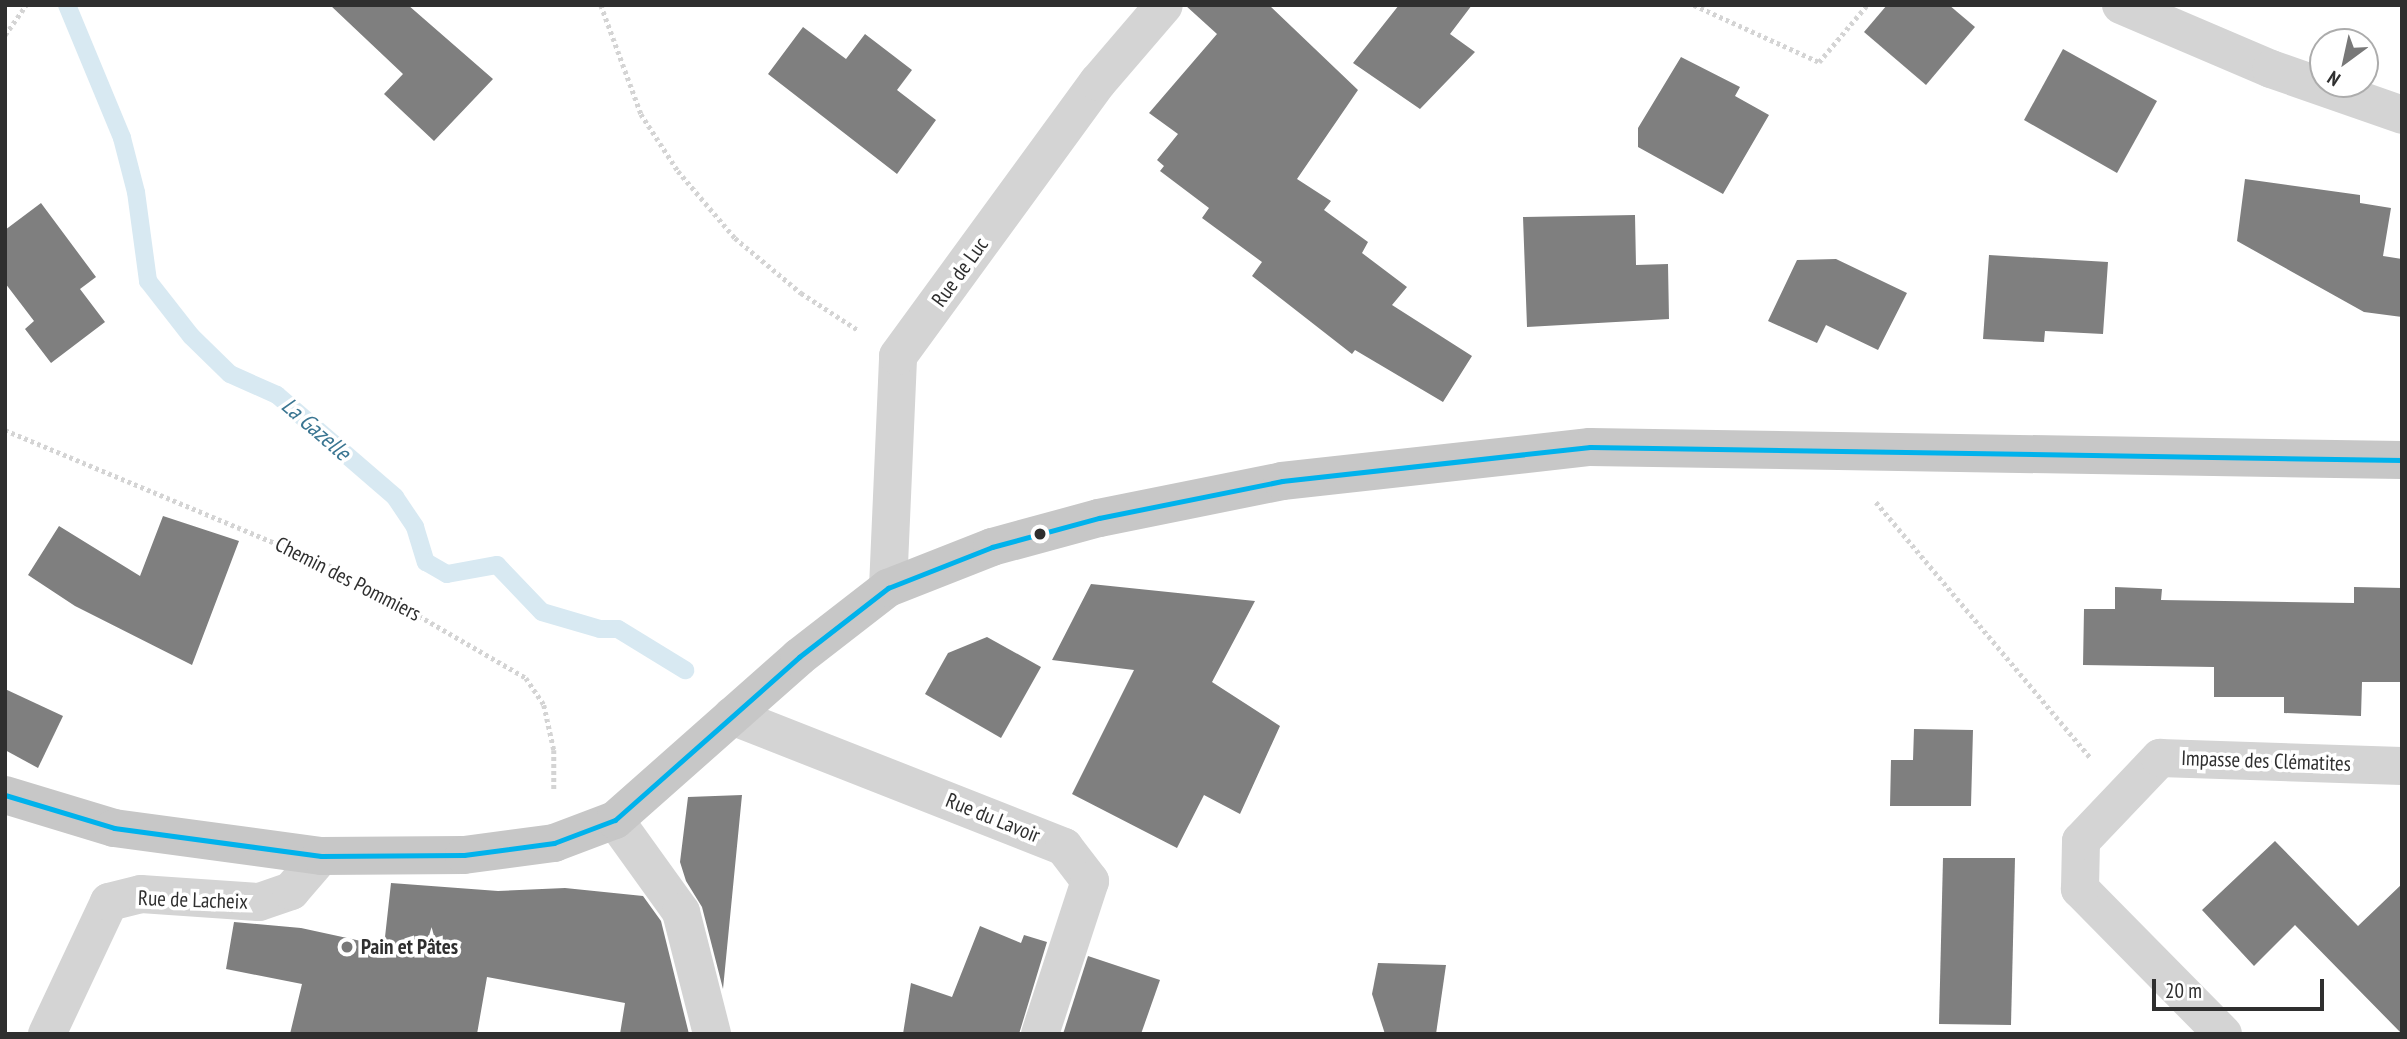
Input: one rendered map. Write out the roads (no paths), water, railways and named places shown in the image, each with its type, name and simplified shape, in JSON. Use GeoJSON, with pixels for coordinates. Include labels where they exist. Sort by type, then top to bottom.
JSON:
{"type":"FeatureCollection","features":[{"type":"Feature","properties":{"kind":"main road"},"geometry":{"type":"LineString","coordinates":[[5,795],[114,828],[321,856],[464,855],[554,843],[615,820],[799,657],[888,588],[992,547],[1099,518],[1282,481],[1590,447],[2402,460]]}},
{"type":"Feature","properties":{"kind":"street","name":"Rue de Luc"},"geometry":{"type":"LineString","coordinates":[[888,588],[898,356],[1098,82],[1164,5]]}},
{"type":"Feature","properties":{"kind":"street"},"geometry":{"type":"LineString","coordinates":[[2121,5],[2270,69],[2402,115]]}},
{"type":"Feature","properties":{"kind":"street","name":"Rue du Lavoir"},"geometry":{"type":"LineString","coordinates":[[732,716],[1064,847],[1090,881],[1040,1034]]}},
{"type":"Feature","properties":{"kind":"street","name":"Impasse des Clématites"},"geometry":{"type":"LineString","coordinates":[[2223,1034],[2080,889],[2081,841],[2160,758],[2402,766]]}},
{"type":"Feature","properties":{"kind":"street"},"geometry":{"type":"LineString","coordinates":[[615,820],[681,912],[712,1034]]}},
{"type":"Feature","properties":{"kind":"street","name":"Rue de Lacheix"},"geometry":{"type":"LineString","coordinates":[[47,1034],[110,902],[141,894],[259,902],[291,891],[321,856]]}},
{"type":"Feature","properties":{"kind":"waterway","name":"La Gazelle"},"geometry":{"type":"LineString","coordinates":[[67,5],[122,138],[136,192],[148,281],[191,336],[230,374],[277,395],[395,497],[415,527],[426,562],[447,574],[497,565],[542,612],[600,629],[618,629],[685,670]]}},
{"type":"Feature","properties":{"kind":"place","name":"Pain et Pâtes"},"geometry":{"type":"Point","coordinates":[347,947]}}]}
